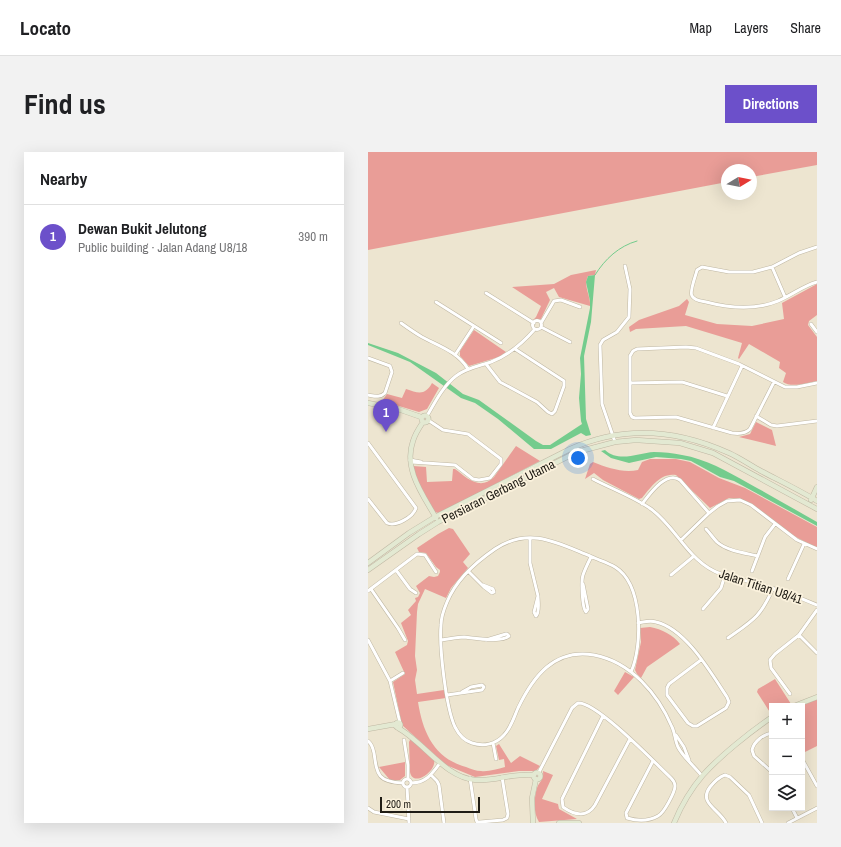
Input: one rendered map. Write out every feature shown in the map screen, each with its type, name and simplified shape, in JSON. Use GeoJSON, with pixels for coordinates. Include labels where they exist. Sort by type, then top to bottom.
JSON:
{"type":"FeatureCollection","features":[{"type":"Feature","properties":{"kind":"main road"},"geometry":{"type":"LineString","coordinates":[[368,403],[398,409],[425,419],[412,442],[410,461],[417,484],[437,519]]}},
{"type":"Feature","properties":{"kind":"main road","name":"Persiaran Gerbang Utama"},"geometry":{"type":"LineString","coordinates":[[368,570],[419,534],[437,519],[565,451],[588,442],[613,435],[646,432],[668,434],[692,439],[731,454],[817,501]]}},
{"type":"Feature","properties":{"kind":"main road","name":"Persiaran Gerbang Utama"},"geometry":{"type":"LineString","coordinates":[[368,563],[409,533],[437,519],[570,455],[589,448],[615,442],[644,440],[669,442],[691,446],[713,453],[817,509]]}},
{"type":"Feature","properties":{"kind":"main road"},"geometry":{"type":"LineString","coordinates":[[809,504],[817,487]]}},
{"type":"Feature","properties":{"kind":"main road"},"geometry":{"type":"LineString","coordinates":[[802,703],[817,697]]}},
{"type":"Feature","properties":{"kind":"main road"},"geometry":{"type":"LineString","coordinates":[[674,823],[686,798],[702,776],[743,739],[769,719]]}},
{"type":"Feature","properties":{"kind":"main road"},"geometry":{"type":"LineString","coordinates":[[368,729],[398,725],[415,738],[440,763],[452,771],[476,780],[521,775],[539,779],[541,776],[539,772]]}},
{"type":"Feature","properties":{"kind":"main road"},"geometry":{"type":"LineString","coordinates":[[533,823],[532,798],[535,777]]}},
{"type":"Feature","properties":{"kind":"main road"},"geometry":{"type":"LineString","coordinates":[[559,823],[579,823]]}},
{"type":"Feature","properties":{"kind":"street"},"geometry":{"type":"LineString","coordinates":[[817,247],[799,253],[772,267],[746,273],[729,272],[702,267],[697,270],[691,294],[696,300],[719,306],[757,306],[778,301],[817,282]]}},
{"type":"Feature","properties":{"kind":"street"},"geometry":{"type":"LineString","coordinates":[[615,442],[602,404],[600,345],[603,340],[617,332],[629,317],[630,289],[625,266]]}},
{"type":"Feature","properties":{"kind":"street"},"geometry":{"type":"LineString","coordinates":[[772,267],[785,297]]}},
{"type":"Feature","properties":{"kind":"street"},"geometry":{"type":"LineString","coordinates":[[486,293],[534,323],[537,321],[541,322]]}},
{"type":"Feature","properties":{"kind":"street"},"geometry":{"type":"LineString","coordinates":[[541,327],[541,322],[554,301],[561,300],[580,307]]}},
{"type":"Feature","properties":{"kind":"street"},"geometry":{"type":"LineString","coordinates":[[436,302],[501,343]]}},
{"type":"Feature","properties":{"kind":"street"},"geometry":{"type":"LineString","coordinates":[[401,323],[455,355],[468,369]]}},
{"type":"Feature","properties":{"kind":"street"},"geometry":{"type":"LineString","coordinates":[[534,323],[533,327],[535,329]]}},
{"type":"Feature","properties":{"kind":"street"},"geometry":{"type":"LineString","coordinates":[[811,324],[817,332]]}},
{"type":"Feature","properties":{"kind":"street"},"geometry":{"type":"LineString","coordinates":[[455,355],[474,326]]}},
{"type":"Feature","properties":{"kind":"street"},"geometry":{"type":"LineString","coordinates":[[410,461],[455,465],[471,478],[479,480],[492,476],[502,462],[501,459],[468,434],[443,430],[425,419],[443,389],[452,379],[462,371],[486,364],[506,355],[521,344],[535,329],[539,329],[541,327],[570,342]]}},
{"type":"Feature","properties":{"kind":"street"},"geometry":{"type":"LineString","coordinates":[[774,382],[750,429],[744,433],[732,434],[673,417],[634,418],[631,416],[630,355],[637,349],[686,346],[696,348],[742,366],[785,387],[792,388],[809,386],[817,383]]}},
{"type":"Feature","properties":{"kind":"street"},"geometry":{"type":"LineString","coordinates":[[486,364],[500,382],[537,402],[549,414],[552,414],[555,411],[564,386],[563,379],[515,349]]}},
{"type":"Feature","properties":{"kind":"street"},"geometry":{"type":"LineString","coordinates":[[368,358],[390,366],[392,372],[384,394],[379,396],[368,395]]}},
{"type":"Feature","properties":{"kind":"street"},"geometry":{"type":"LineString","coordinates":[[713,428],[726,396],[742,366]]}},
{"type":"Feature","properties":{"kind":"street"},"geometry":{"type":"LineString","coordinates":[[630,383],[682,382],[726,396]]}},
{"type":"Feature","properties":{"kind":"street"},"geometry":{"type":"LineString","coordinates":[[756,416],[772,425],[777,426],[817,421]]}},
{"type":"Feature","properties":{"kind":"street"},"geometry":{"type":"LineString","coordinates":[[368,443],[416,508],[411,515],[399,523],[391,525],[387,524],[368,499]]}},
{"type":"Feature","properties":{"kind":"street"},"geometry":{"type":"LineString","coordinates":[[642,504],[661,483],[668,479],[676,478],[680,480],[709,513]]}},
{"type":"Feature","properties":{"kind":"street","name":"Jalan Titian U8/41"},"geometry":{"type":"LineString","coordinates":[[593,479],[642,504],[657,515],[694,556],[708,568],[717,573],[794,595],[817,605]]}},
{"type":"Feature","properties":{"kind":"street"},"geometry":{"type":"LineString","coordinates":[[681,540],[709,513],[727,501],[740,500],[751,505],[804,544],[817,549]]}},
{"type":"Feature","properties":{"kind":"street"},"geometry":{"type":"LineString","coordinates":[[752,571],[765,537],[775,524]]}},
{"type":"Feature","properties":{"kind":"street"},"geometry":{"type":"LineString","coordinates":[[706,529],[721,545],[758,556]]}},
{"type":"Feature","properties":{"kind":"street"},"geometry":{"type":"LineString","coordinates":[[530,538],[530,563],[538,596],[538,612],[536,616],[534,612],[538,596]]}},
{"type":"Feature","properties":{"kind":"street"},"geometry":{"type":"LineString","coordinates":[[631,672],[639,644],[638,623],[634,593],[626,576],[615,567],[550,539],[530,538],[516,540],[500,546],[488,554],[469,572],[453,589],[446,603],[441,624],[441,640],[447,694],[454,724],[462,737],[475,744],[485,745],[493,743],[506,733],[534,679],[546,667],[558,660],[575,655],[593,655],[611,661],[631,672],[648,687],[665,712],[691,763]]}},
{"type":"Feature","properties":{"kind":"street"},"geometry":{"type":"LineString","coordinates":[[788,580],[804,544]]}},
{"type":"Feature","properties":{"kind":"street"},"geometry":{"type":"LineString","coordinates":[[405,640],[398,628],[369,590],[415,556],[420,554],[425,555],[436,572]]}},
{"type":"Feature","properties":{"kind":"street"},"geometry":{"type":"LineString","coordinates":[[670,575],[694,556]]}},
{"type":"Feature","properties":{"kind":"street"},"geometry":{"type":"LineString","coordinates":[[583,584],[588,609],[586,612],[584,610],[583,584],[583,574],[591,557]]}},
{"type":"Feature","properties":{"kind":"street"},"geometry":{"type":"LineString","coordinates":[[396,570],[410,589],[416,593]]}},
{"type":"Feature","properties":{"kind":"street"},"geometry":{"type":"LineString","coordinates":[[469,572],[483,585]]}},
{"type":"Feature","properties":{"kind":"street"},"geometry":{"type":"LineString","coordinates":[[703,609],[721,588],[725,575]]}},
{"type":"Feature","properties":{"kind":"street"},"geometry":{"type":"LineString","coordinates":[[728,638],[758,616],[766,604],[773,588]]}},
{"type":"Feature","properties":{"kind":"street"},"geometry":{"type":"LineString","coordinates":[[790,694],[771,668],[770,660],[775,654],[799,635],[817,610]]}},
{"type":"Feature","properties":{"kind":"street"},"geometry":{"type":"LineString","coordinates":[[638,623],[652,621],[666,626],[686,641],[701,660],[727,697],[728,704],[726,708],[697,726],[693,726],[688,723],[667,695],[666,690],[669,684],[701,660]]}},
{"type":"Feature","properties":{"kind":"street"},"geometry":{"type":"LineString","coordinates":[[441,640],[463,637],[486,640],[505,639],[508,636],[506,634],[486,640]]}},
{"type":"Feature","properties":{"kind":"street"},"geometry":{"type":"LineString","coordinates":[[799,635],[817,653]]}},
{"type":"Feature","properties":{"kind":"street"},"geometry":{"type":"LineString","coordinates":[[368,640],[390,681],[398,725]]}},
{"type":"Feature","properties":{"kind":"street"},"geometry":{"type":"LineString","coordinates":[[390,681],[403,673]]}},
{"type":"Feature","properties":{"kind":"street"},"geometry":{"type":"LineString","coordinates":[[447,694],[482,690],[484,687],[482,685],[471,687],[462,692]]}},
{"type":"Feature","properties":{"kind":"street"},"geometry":{"type":"LineString","coordinates":[[539,772],[573,705],[578,703],[584,704],[603,716],[630,738],[673,779],[675,789],[664,811],[660,815],[646,819],[629,819],[626,817],[626,813],[653,761]]}},
{"type":"Feature","properties":{"kind":"street"},"geometry":{"type":"LineString","coordinates":[[603,716],[562,799],[563,806],[577,814],[590,812],[596,805],[630,738]]}},
{"type":"Feature","properties":{"kind":"street"},"geometry":{"type":"LineString","coordinates":[[675,734],[678,748],[702,776]]}},
{"type":"Feature","properties":{"kind":"street"},"geometry":{"type":"LineString","coordinates":[[769,734],[763,736],[754,744],[752,750],[754,756],[769,769]]}},
{"type":"Feature","properties":{"kind":"street"},"geometry":{"type":"LineString","coordinates":[[404,740],[408,765],[408,779],[411,783]]}},
{"type":"Feature","properties":{"kind":"street"},"geometry":{"type":"LineString","coordinates":[[368,741],[372,745],[376,767],[379,774],[387,781],[403,783],[404,786],[407,787],[409,821],[374,812],[368,808]]}},
{"type":"Feature","properties":{"kind":"street"},"geometry":{"type":"LineString","coordinates":[[493,743],[496,760]]}},
{"type":"Feature","properties":{"kind":"street"},"geometry":{"type":"LineString","coordinates":[[407,787],[410,786],[411,783],[422,782],[431,775],[440,763]]}},
{"type":"Feature","properties":{"kind":"street"},"geometry":{"type":"LineString","coordinates":[[805,764],[817,786]]}},
{"type":"Feature","properties":{"kind":"street"},"geometry":{"type":"LineString","coordinates":[[431,775],[439,785],[444,823]]}},
{"type":"Feature","properties":{"kind":"street"},"geometry":{"type":"LineString","coordinates":[[726,823],[721,815],[709,803],[706,797],[706,794],[712,785],[725,775],[730,777],[749,795],[762,823]]}},
{"type":"Feature","properties":{"kind":"street"},"geometry":{"type":"LineString","coordinates":[[470,778],[476,819],[480,822],[503,820],[507,818],[508,814],[502,777]]}},
{"type":"Feature","properties":{"kind":"street"},"geometry":{"type":"LineString","coordinates":[[403,783],[404,780],[408,779]]}},
{"type":"Feature","properties":{"kind":"street"},"geometry":{"type":"LineString","coordinates":[[788,823],[817,808]]}},
{"type":"Feature","properties":{"kind":"street"},"geometry":{"type":"LineString","coordinates":[[794,811],[797,818]]}},
{"type":"Feature","properties":{"kind":"shaded area"},"geometry":{"type":"Polygon","coordinates":[[[368,152],[817,152],[817,165],[757,176],[757,164],[721,164],[721,183],[368,250],[368,152]]]}},
{"type":"Feature","properties":{"kind":"shaded area"},"geometry":{"type":"Polygon","coordinates":[[[596,270],[595,275],[588,276],[586,284],[590,306],[559,297],[554,288],[546,292],[550,300],[541,319],[533,320],[541,306],[512,287],[554,284],[571,275],[596,270]]]}},
{"type":"Feature","properties":{"kind":"shaded area"},"geometry":{"type":"Polygon","coordinates":[[[595,275],[591,322],[584,356],[586,419],[591,435],[586,436],[581,433],[551,449],[534,449],[498,419],[475,403],[461,398],[410,362],[368,345],[368,343],[398,353],[436,373],[463,394],[479,400],[536,441],[543,445],[550,445],[582,424],[579,398],[581,374],[580,358],[590,308],[586,282],[588,276],[595,275]]]}},
{"type":"Feature","properties":{"kind":"shaded area"},"geometry":{"type":"Polygon","coordinates":[[[817,284],[817,315],[809,321],[808,325],[817,337],[817,381],[790,385],[786,384],[783,382],[786,373],[779,368],[780,362],[749,344],[739,359],[742,343],[686,326],[636,329],[630,332],[629,327],[639,320],[679,306],[687,299],[689,302],[685,315],[717,324],[752,326],[784,319],[782,303],[817,284]]]}},
{"type":"Feature","properties":{"kind":"shaded area"},"geometry":{"type":"Polygon","coordinates":[[[474,330],[506,352],[499,357],[469,366],[460,356],[460,351],[474,330]]]}},
{"type":"Feature","properties":{"kind":"shaded area"},"geometry":{"type":"Polygon","coordinates":[[[432,383],[439,388],[427,409],[419,412],[382,401],[387,394],[402,398],[406,389],[424,392],[432,383]]]}},
{"type":"Feature","properties":{"kind":"shaded area"},"geometry":{"type":"Polygon","coordinates":[[[756,422],[772,430],[776,446],[739,437],[750,434],[756,422]]]}},
{"type":"Feature","properties":{"kind":"shaded area"},"geometry":{"type":"Polygon","coordinates":[[[516,446],[540,461],[439,513],[434,512],[418,483],[413,466],[426,467],[427,482],[452,481],[453,469],[455,469],[474,482],[484,483],[494,477],[516,446]]]}},
{"type":"Feature","properties":{"kind":"shaded area"},"geometry":{"type":"Polygon","coordinates":[[[605,450],[610,454],[622,457],[657,452],[691,457],[708,462],[817,522],[817,526],[734,481],[720,477],[691,461],[656,457],[629,463],[611,458],[601,451],[605,450]]]}},
{"type":"Feature","properties":{"kind":"shaded area"},"geometry":{"type":"Polygon","coordinates":[[[650,459],[676,459],[690,462],[719,478],[745,488],[817,527],[817,548],[792,535],[752,504],[741,499],[729,498],[710,508],[676,475],[661,478],[642,498],[639,499],[603,480],[594,473],[585,479],[590,464],[593,462],[616,469],[632,471],[638,470],[642,462],[650,459]]]}},
{"type":"Feature","properties":{"kind":"shaded area"},"geometry":{"type":"Polygon","coordinates":[[[449,528],[453,529],[470,554],[463,562],[468,568],[451,588],[446,598],[425,589],[418,604],[415,656],[417,670],[415,680],[417,694],[444,690],[446,698],[418,702],[423,724],[432,743],[438,751],[455,763],[479,771],[490,771],[505,767],[504,759],[499,760],[496,746],[499,744],[511,763],[520,756],[540,766],[536,771],[519,771],[475,777],[446,765],[402,725],[393,682],[405,674],[395,652],[407,645],[408,641],[401,623],[411,615],[408,610],[416,601],[415,598],[418,597],[420,593],[416,586],[429,576],[438,576],[440,572],[426,553],[419,552],[417,548],[449,528]]]}},
{"type":"Feature","properties":{"kind":"shaded area"},"geometry":{"type":"Polygon","coordinates":[[[650,627],[667,633],[680,644],[647,667],[641,678],[635,670],[641,642],[640,628],[650,627]]]}},
{"type":"Feature","properties":{"kind":"shaded area"},"geometry":{"type":"Polygon","coordinates":[[[625,672],[634,677],[618,695],[614,691],[625,672]]]}},
{"type":"Feature","properties":{"kind":"shaded area"},"geometry":{"type":"Polygon","coordinates":[[[775,679],[790,703],[769,703],[769,711],[757,692],[758,689],[775,679]]]}},
{"type":"Feature","properties":{"kind":"shaded area"},"geometry":{"type":"Polygon","coordinates":[[[817,699],[817,746],[805,752],[805,739],[805,704],[817,699]]]}},
{"type":"Feature","properties":{"kind":"shaded area"},"geometry":{"type":"Polygon","coordinates":[[[411,738],[434,760],[434,764],[429,773],[420,778],[412,777],[410,772],[409,742],[411,738]]]}},
{"type":"Feature","properties":{"kind":"shaded area"},"geometry":{"type":"Polygon","coordinates":[[[405,762],[405,776],[400,780],[390,780],[379,767],[405,762]]]}},
{"type":"Feature","properties":{"kind":"shaded area"},"geometry":{"type":"Polygon","coordinates":[[[543,771],[553,775],[542,799],[558,804],[559,809],[577,819],[539,822],[535,810],[535,796],[538,785],[543,777],[543,771]]]}},
{"type":"Feature","properties":{"kind":"waterway"},"geometry":{"type":"LineString","coordinates":[[595,275],[613,254],[624,246],[637,241]]}},
{"type":"Feature","properties":{"kind":"place","name":"Dewan Bukit Jelutong"},"geometry":{"type":"Point","coordinates":[386,432]}}]}
